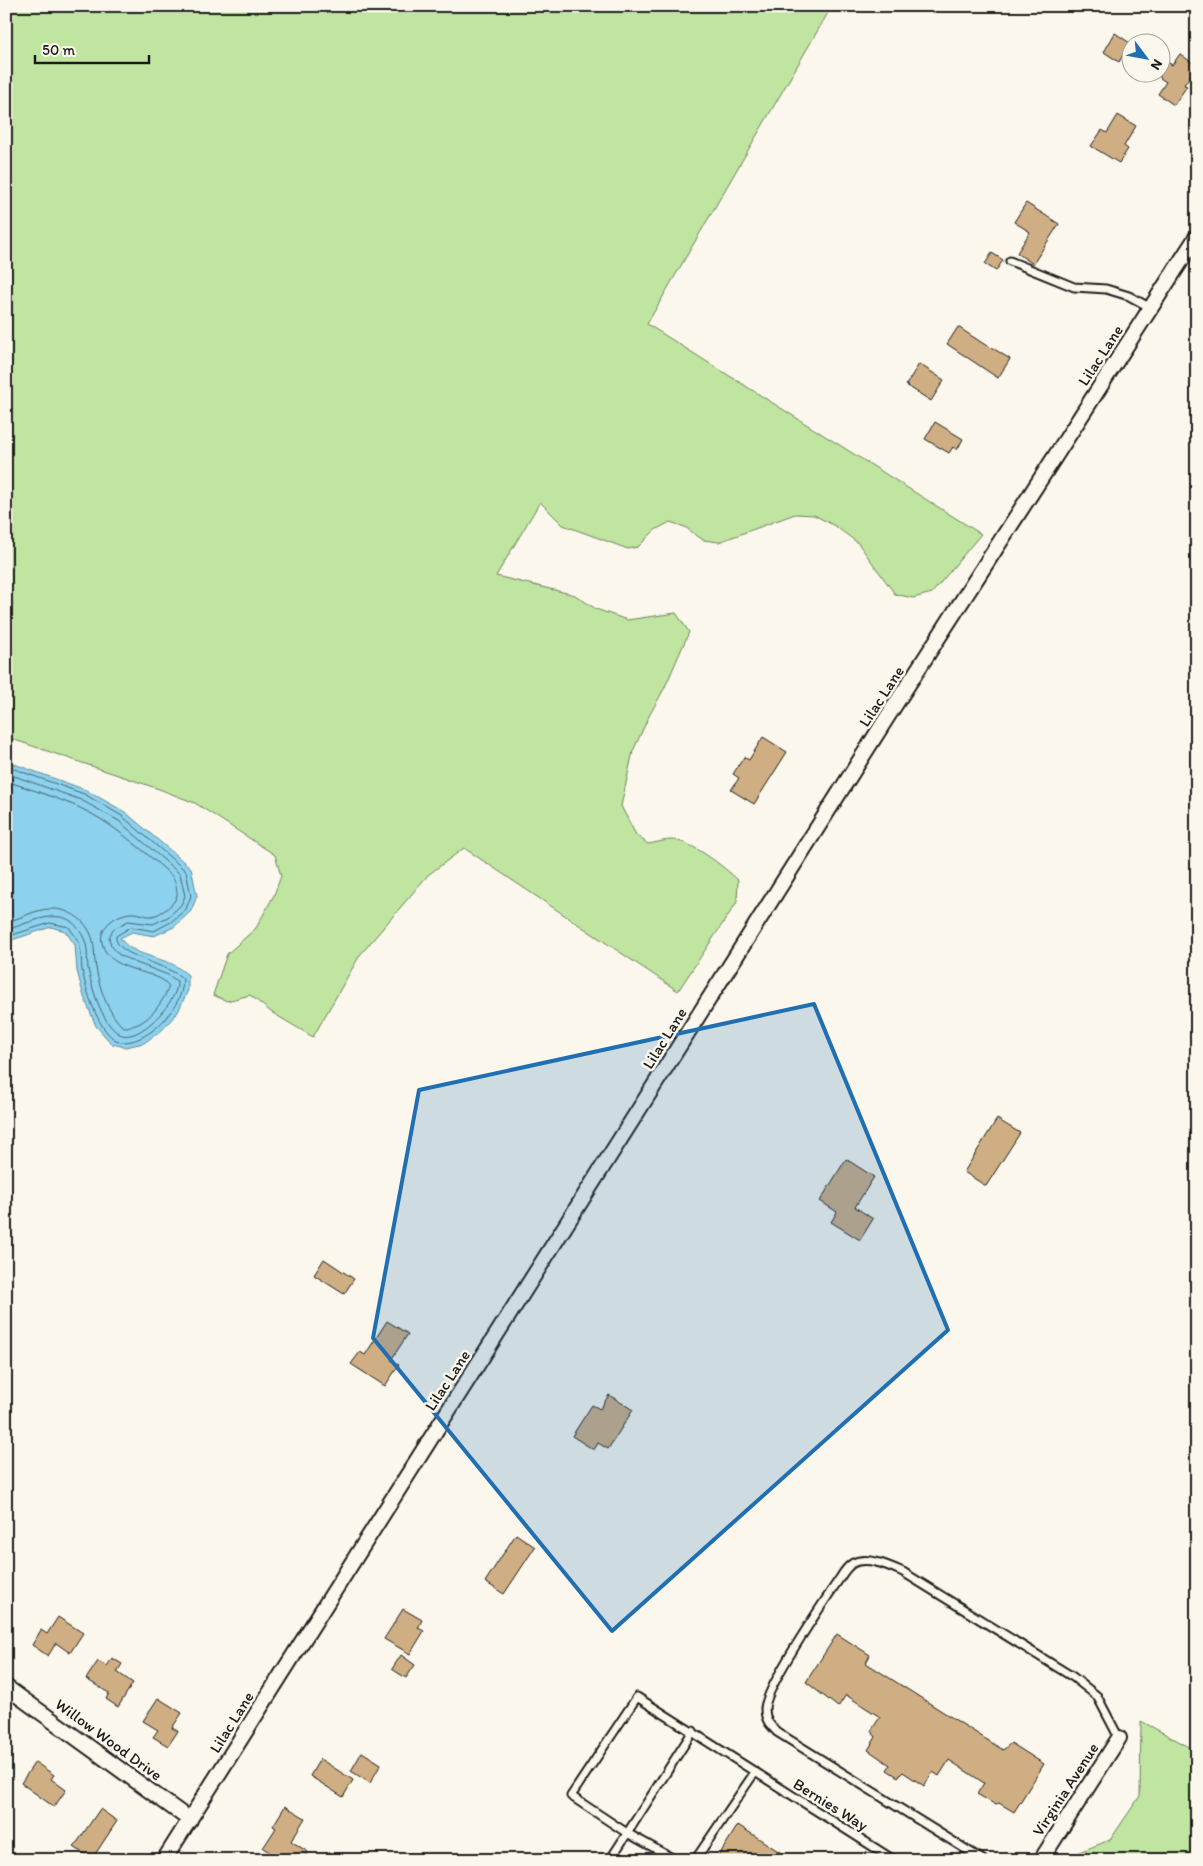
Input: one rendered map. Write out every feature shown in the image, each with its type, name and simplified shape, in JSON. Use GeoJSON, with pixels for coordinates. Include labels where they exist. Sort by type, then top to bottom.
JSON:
{"type":"FeatureCollection","features":[{"type":"Feature","properties":{"kind":"street","name":"Lilac Lane"},"geometry":{"type":"LineString","coordinates":[[164,1860],[893,708],[1197,236]]}},
{"type":"Feature","properties":{"kind":"street","name":"Willow Wood Drive"},"geometry":{"type":"LineString","coordinates":[[6,1687],[190,1820]]}},
{"type":"Feature","properties":{"kind":"street","name":"Virginia Avenue"},"geometry":{"type":"LineString","coordinates":[[1041,1860],[1119,1738]]}},
{"type":"Feature","properties":{"kind":"lane"},"geometry":{"type":"LineString","coordinates":[[1010,261],[1074,287],[1106,289],[1129,296],[1151,308]]}},
{"type":"Feature","properties":{"kind":"lane"},"geometry":{"type":"LineString","coordinates":[[983,1860],[777,1732],[768,1724],[764,1708],[772,1686],[840,1578],[852,1564],[860,1561],[885,1564],[903,1572],[1073,1678],[1097,1696],[1119,1738]]}},
{"type":"Feature","properties":{"kind":"lane","name":"Bernies Way"},"geometry":{"type":"LineString","coordinates":[[627,1833],[571,1796],[637,1697],[894,1860]]}},
{"type":"Feature","properties":{"kind":"lane"},"geometry":{"type":"LineString","coordinates":[[610,1860],[693,1731]]}},
{"type":"Feature","properties":{"kind":"lane"},"geometry":{"type":"LineString","coordinates":[[695,1860],[754,1772]]}},
{"type":"Feature","properties":{"kind":"lane"},"geometry":{"type":"LineString","coordinates":[[627,1833],[676,1860]]}},
{"type":"Feature","properties":{"kind":"highlighted area"},"geometry":{"type":"Polygon","coordinates":[[[814,1004],[948,1330],[612,1631],[373,1338],[419,1090],[814,1004]]]}},
{"type":"Feature","properties":{"kind":"green space"},"geometry":{"type":"Polygon","coordinates":[[[6,6],[832,6],[647,324],[981,534],[932,593],[913,598],[895,594],[858,543],[835,526],[814,515],[795,514],[719,542],[703,540],[685,527],[670,522],[655,530],[638,547],[628,549],[563,525],[540,502],[496,576],[575,595],[596,609],[627,620],[676,613],[689,632],[665,687],[633,751],[621,806],[636,835],[648,844],[671,840],[688,844],[716,862],[738,880],[737,902],[678,991],[464,848],[428,875],[360,955],[313,1037],[271,1012],[250,995],[227,1001],[213,995],[227,954],[256,928],[274,895],[281,876],[275,855],[195,803],[6,737],[6,6]]]}},
{"type":"Feature","properties":{"kind":"green space"},"geometry":{"type":"Polygon","coordinates":[[[1141,1721],[1197,1751],[1197,1860],[1058,1860],[1110,1840],[1140,1796],[1141,1721]]]}},
{"type":"Feature","properties":{"kind":"water"},"geometry":{"type":"Polygon","coordinates":[[[6,761],[86,790],[125,812],[191,868],[197,896],[191,911],[174,927],[154,936],[132,932],[120,938],[130,948],[172,964],[188,975],[188,990],[178,1012],[162,1030],[144,1043],[125,1047],[112,1044],[96,1026],[84,997],[77,971],[75,945],[65,931],[51,927],[6,942],[6,761]]]}},
{"type":"Feature","properties":{"kind":"building"},"geometry":{"type":"Polygon","coordinates":[[[1115,33],[1120,36],[1119,62],[1104,52],[1115,33]]]}},
{"type":"Feature","properties":{"kind":"building"},"geometry":{"type":"Polygon","coordinates":[[[1180,54],[1197,66],[1184,85],[1187,86],[1174,105],[1158,94],[1166,82],[1170,82],[1170,64],[1172,65],[1180,54]]]}},
{"type":"Feature","properties":{"kind":"building"},"geometry":{"type":"Polygon","coordinates":[[[1118,115],[1136,126],[1124,146],[1128,149],[1119,163],[1091,146],[1102,130],[1107,133],[1118,115]]]}},
{"type":"Feature","properties":{"kind":"building"},"geometry":{"type":"Polygon","coordinates":[[[1026,203],[1059,224],[1033,264],[1017,253],[1030,232],[1014,222],[1026,203]]]}},
{"type":"Feature","properties":{"kind":"building"},"geometry":{"type":"Polygon","coordinates":[[[992,253],[1003,260],[996,271],[985,264],[992,253]]]}},
{"type":"Feature","properties":{"kind":"building"},"geometry":{"type":"Polygon","coordinates":[[[958,327],[1010,359],[998,378],[947,344],[958,327]]]}},
{"type":"Feature","properties":{"kind":"building"},"geometry":{"type":"Polygon","coordinates":[[[919,364],[944,380],[931,401],[906,385],[919,364]]]}},
{"type":"Feature","properties":{"kind":"building"},"geometry":{"type":"Polygon","coordinates":[[[935,422],[963,439],[957,450],[953,447],[949,453],[925,439],[935,422]]]}},
{"type":"Feature","properties":{"kind":"building"},"geometry":{"type":"Polygon","coordinates":[[[763,737],[787,752],[754,804],[731,790],[739,778],[733,774],[744,757],[749,760],[763,737]]]}},
{"type":"Feature","properties":{"kind":"building"},"geometry":{"type":"Polygon","coordinates":[[[997,1119],[1020,1133],[986,1186],[964,1172],[997,1119]]]}},
{"type":"Feature","properties":{"kind":"building"},"geometry":{"type":"Polygon","coordinates":[[[846,1159],[874,1177],[855,1207],[873,1219],[860,1240],[831,1222],[837,1212],[820,1201],[846,1159]]]}},
{"type":"Feature","properties":{"kind":"building"},"geometry":{"type":"Polygon","coordinates":[[[324,1259],[354,1279],[344,1294],[314,1275],[324,1259]]]}},
{"type":"Feature","properties":{"kind":"building"},"geometry":{"type":"Polygon","coordinates":[[[387,1321],[408,1334],[391,1360],[399,1365],[385,1386],[351,1364],[360,1352],[365,1355],[387,1321]]]}},
{"type":"Feature","properties":{"kind":"building"},"geometry":{"type":"Polygon","coordinates":[[[609,1395],[633,1410],[608,1449],[598,1443],[594,1450],[572,1436],[592,1405],[600,1409],[609,1395]]]}},
{"type":"Feature","properties":{"kind":"building"},"geometry":{"type":"Polygon","coordinates":[[[516,1534],[535,1547],[504,1594],[485,1582],[516,1534]]]}},
{"type":"Feature","properties":{"kind":"building"},"geometry":{"type":"Polygon","coordinates":[[[403,1609],[422,1620],[418,1628],[424,1631],[410,1654],[384,1639],[403,1609]]]}},
{"type":"Feature","properties":{"kind":"building"},"geometry":{"type":"Polygon","coordinates":[[[58,1617],[83,1633],[70,1653],[56,1643],[48,1656],[32,1645],[41,1630],[47,1634],[58,1617]]]}},
{"type":"Feature","properties":{"kind":"building"},"geometry":{"type":"Polygon","coordinates":[[[837,1634],[870,1655],[866,1663],[1003,1750],[1011,1743],[1044,1764],[1014,1812],[999,1803],[996,1805],[977,1794],[984,1783],[949,1760],[939,1776],[933,1772],[924,1786],[903,1772],[898,1777],[887,1770],[890,1765],[868,1750],[876,1737],[871,1731],[880,1717],[846,1695],[838,1707],[806,1682],[837,1634]]]}},
{"type":"Feature","properties":{"kind":"building"},"geometry":{"type":"Polygon","coordinates":[[[401,1655],[415,1665],[406,1678],[392,1669],[401,1655]]]}},
{"type":"Feature","properties":{"kind":"building"},"geometry":{"type":"Polygon","coordinates":[[[112,1658],[122,1664],[117,1672],[133,1683],[118,1707],[106,1699],[109,1693],[86,1679],[98,1661],[107,1666],[112,1658]]]}},
{"type":"Feature","properties":{"kind":"building"},"geometry":{"type":"Polygon","coordinates":[[[158,1698],[182,1713],[172,1728],[178,1731],[168,1746],[153,1737],[158,1730],[143,1721],[158,1698]]]}},
{"type":"Feature","properties":{"kind":"building"},"geometry":{"type":"Polygon","coordinates":[[[362,1752],[381,1764],[370,1783],[351,1771],[362,1752]]]}},
{"type":"Feature","properties":{"kind":"building"},"geometry":{"type":"Polygon","coordinates":[[[320,1759],[353,1780],[343,1797],[310,1776],[320,1759]]]}},
{"type":"Feature","properties":{"kind":"building"},"geometry":{"type":"Polygon","coordinates":[[[35,1762],[54,1775],[51,1779],[66,1790],[54,1807],[21,1783],[35,1762]]]}},
{"type":"Feature","properties":{"kind":"building"},"geometry":{"type":"Polygon","coordinates":[[[285,1806],[305,1818],[291,1841],[308,1852],[303,1860],[282,1860],[263,1848],[276,1828],[273,1826],[285,1806]]]}},
{"type":"Feature","properties":{"kind":"building"},"geometry":{"type":"Polygon","coordinates":[[[100,1809],[117,1821],[92,1859],[74,1847],[100,1809]]]}},
{"type":"Feature","properties":{"kind":"building"},"geometry":{"type":"Polygon","coordinates":[[[738,1825],[792,1860],[716,1860],[738,1825]]]}}]}
